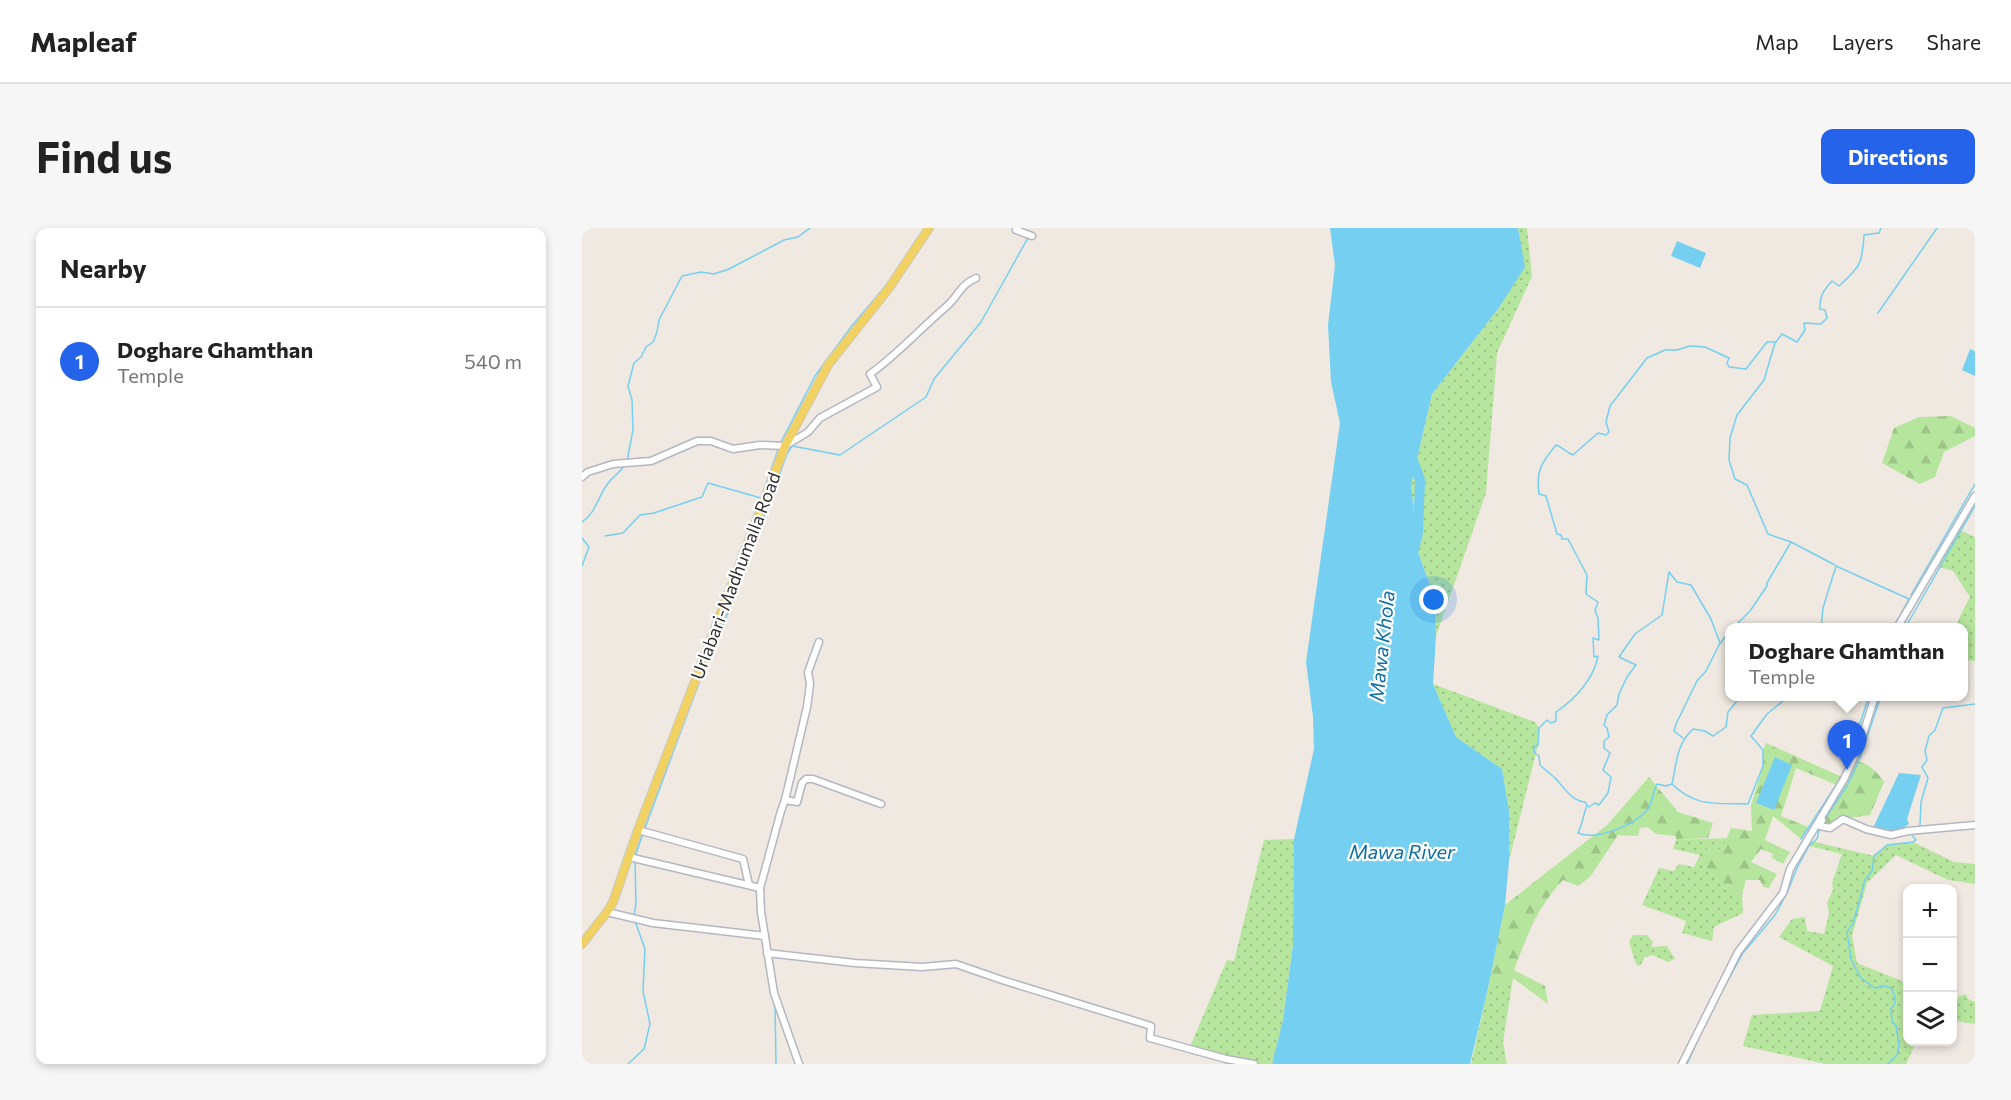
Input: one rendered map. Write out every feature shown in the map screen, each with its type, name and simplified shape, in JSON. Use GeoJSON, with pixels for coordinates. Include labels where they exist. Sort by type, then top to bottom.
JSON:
{"type":"FeatureCollection","features":[{"type":"Feature","properties":{"kind":"main road","name":"Urlabari-Madhumalla Road"},"geometry":{"type":"LineString","coordinates":[[582,944],[607,912],[785,446],[828,365],[889,288],[929,228]]}},
{"type":"Feature","properties":{"kind":"street"},"geometry":{"type":"LineString","coordinates":[[1016,228],[1032,236]]}},
{"type":"Feature","properties":{"kind":"street"},"geometry":{"type":"LineString","coordinates":[[582,477],[588,472],[613,464],[651,461],[697,441],[711,441],[733,449],[760,444],[785,446],[808,432],[820,418],[877,387],[870,374],[923,329],[965,283],[976,278]]}},
{"type":"Feature","properties":{"kind":"street"},"geometry":{"type":"LineString","coordinates":[[1899,623],[1975,496]]}},
{"type":"Feature","properties":{"kind":"street"},"geometry":{"type":"LineString","coordinates":[[799,1064],[774,993],[760,888],[786,800],[807,707],[810,684],[808,672],[819,642]]}},
{"type":"Feature","properties":{"kind":"street"},"geometry":{"type":"LineString","coordinates":[[1682,1064],[1738,952],[1783,893],[1790,869],[1844,779],[1859,747],[1873,701]]}},
{"type":"Feature","properties":{"kind":"street"},"geometry":{"type":"LineString","coordinates":[[786,800],[797,802],[802,783],[806,779],[813,779],[881,804]]}},
{"type":"Feature","properties":{"kind":"street"},"geometry":{"type":"LineString","coordinates":[[1826,810],[1820,826],[1830,828],[1843,819],[1866,829],[1891,835],[1908,831],[1975,825]]}},
{"type":"Feature","properties":{"kind":"street"},"geometry":{"type":"LineString","coordinates":[[638,830],[743,859],[749,885]]}},
{"type":"Feature","properties":{"kind":"street"},"geometry":{"type":"LineString","coordinates":[[629,857],[760,888]]}},
{"type":"Feature","properties":{"kind":"street"},"geometry":{"type":"LineString","coordinates":[[607,912],[653,923],[765,936]]}},
{"type":"Feature","properties":{"kind":"street"},"geometry":{"type":"LineString","coordinates":[[767,953],[855,963],[922,967],[956,964],[1151,1026],[1150,1038],[1226,1059],[1254,1064]]}},
{"type":"Feature","properties":{"kind":"green space"},"geometry":{"type":"Polygon","coordinates":[[[1518,228],[1527,228],[1532,276],[1497,353],[1486,493],[1436,636],[1435,599],[1418,552],[1411,485],[1432,394],[1498,309],[1524,267],[1518,228]]]}},
{"type":"Feature","properties":{"kind":"green space"},"geometry":{"type":"Polygon","coordinates":[[[1951,416],[1975,428],[1975,436],[1944,452],[1935,477],[1920,484],[1882,463],[1894,428],[1919,417],[1951,416]]]}},
{"type":"Feature","properties":{"kind":"green space"},"geometry":{"type":"Polygon","coordinates":[[[1958,524],[1960,530],[1975,537],[1975,661],[1968,660],[1968,623],[1958,623],[1970,597],[1953,571],[1933,565],[1958,524]]]}},
{"type":"Feature","properties":{"kind":"green space"},"geometry":{"type":"Polygon","coordinates":[[[1433,684],[1535,722],[1539,728],[1538,745],[1509,861],[1509,811],[1502,769],[1456,737],[1433,684]]]}},
{"type":"Feature","properties":{"kind":"green space"},"geometry":{"type":"Polygon","coordinates":[[[1766,743],[1842,777],[1853,761],[1862,763],[1875,771],[1884,782],[1870,815],[1843,819],[1830,828],[1820,826],[1839,786],[1796,768],[1781,816],[1808,827],[1801,839],[1773,816],[1765,840],[1790,852],[1783,864],[1772,858],[1773,854],[1761,849],[1751,862],[1777,874],[1769,888],[1763,887],[1760,880],[1746,880],[1742,895],[1725,889],[1700,860],[1709,846],[1722,850],[1731,828],[1752,831],[1751,805],[1763,766],[1763,750],[1766,743]]]}},
{"type":"Feature","properties":{"kind":"green space"},"geometry":{"type":"Polygon","coordinates":[[[1649,777],[1678,812],[1713,823],[1708,838],[1676,840],[1676,836],[1656,834],[1647,827],[1640,828],[1638,836],[1618,835],[1590,877],[1578,886],[1563,880],[1539,912],[1524,945],[1514,970],[1545,986],[1548,1004],[1513,978],[1488,988],[1505,905],[1607,825],[1649,777]]]}},
{"type":"Feature","properties":{"kind":"green space"},"geometry":{"type":"Polygon","coordinates":[[[1727,838],[1722,851],[1700,860],[1725,889],[1742,895],[1743,913],[1714,927],[1712,941],[1682,933],[1686,921],[1642,905],[1659,868],[1674,871],[1679,864],[1694,867],[1700,855],[1673,849],[1676,840],[1727,838]]]}},
{"type":"Feature","properties":{"kind":"green space"},"geometry":{"type":"Polygon","coordinates":[[[1294,839],[1293,945],[1283,1020],[1272,1064],[1224,1064],[1226,1060],[1189,1049],[1227,960],[1234,961],[1264,840],[1294,839]]]}},
{"type":"Feature","properties":{"kind":"green space"},"geometry":{"type":"Polygon","coordinates":[[[1807,840],[1874,856],[1887,845],[1913,842],[1954,862],[1975,864],[1975,884],[1948,880],[1896,855],[1867,883],[1852,936],[1857,963],[1903,981],[1903,1046],[1914,1046],[1906,1064],[1826,1064],[1743,1046],[1752,1015],[1820,1011],[1833,966],[1779,937],[1792,919],[1805,917],[1807,931],[1824,934],[1829,913],[1827,903],[1833,890],[1832,883],[1842,854],[1809,846],[1807,840]]]}},
{"type":"Feature","properties":{"kind":"green space"},"geometry":{"type":"Polygon","coordinates":[[[1633,935],[1647,935],[1653,942],[1651,947],[1667,946],[1675,959],[1668,962],[1653,955],[1645,957],[1640,966],[1636,964],[1629,942],[1633,935]]]}},
{"type":"Feature","properties":{"kind":"green space"},"geometry":{"type":"Polygon","coordinates":[[[1513,978],[1503,1042],[1507,1064],[1471,1064],[1488,988],[1513,978]]]}},
{"type":"Feature","properties":{"kind":"green space"},"geometry":{"type":"Polygon","coordinates":[[[1966,994],[1968,999],[1975,1002],[1975,1024],[1957,1021],[1959,996],[1966,994]]]}},
{"type":"Feature","properties":{"kind":"water","name":"Mawa River"},"geometry":{"type":"Polygon","coordinates":[[[1330,228],[1518,228],[1525,267],[1498,309],[1432,394],[1411,485],[1418,552],[1435,599],[1436,636],[1433,684],[1456,737],[1502,769],[1509,811],[1509,861],[1505,905],[1470,1064],[1272,1064],[1283,1020],[1293,945],[1294,839],[1314,749],[1313,717],[1306,662],[1340,423],[1331,382],[1328,325],[1335,265],[1330,228]]]}},
{"type":"Feature","properties":{"kind":"water"},"geometry":{"type":"Polygon","coordinates":[[[1677,241],[1706,253],[1700,268],[1671,256],[1677,241]]]}},
{"type":"Feature","properties":{"kind":"water"},"geometry":{"type":"Polygon","coordinates":[[[1970,349],[1975,351],[1975,376],[1962,370],[1970,349]]]}},
{"type":"Feature","properties":{"kind":"water"},"geometry":{"type":"Polygon","coordinates":[[[1775,757],[1792,765],[1774,810],[1756,803],[1775,757]]]}},
{"type":"Feature","properties":{"kind":"water"},"geometry":{"type":"Polygon","coordinates":[[[1899,773],[1921,775],[1907,819],[1909,824],[1899,831],[1873,828],[1899,773]]]}},
{"type":"Feature","properties":{"kind":"waterway"},"geometry":{"type":"LineString","coordinates":[[627,461],[633,430],[632,400],[628,386],[634,363],[641,357],[646,347],[653,342],[659,320],[682,276],[701,272],[714,274],[729,269],[784,240],[798,237],[810,228]]}},
{"type":"Feature","properties":{"kind":"waterway"},"geometry":{"type":"LineString","coordinates":[[1737,701],[1728,712],[1726,727],[1713,736],[1705,731],[1693,729],[1687,735],[1678,754],[1672,784],[1666,786],[1657,784],[1649,807],[1641,816],[1625,826],[1605,833],[1595,835],[1578,833],[1587,805],[1572,796],[1540,765],[1539,756],[1534,752],[1534,747],[1538,745],[1539,728],[1547,720],[1551,723],[1556,721],[1556,712],[1577,695],[1596,664],[1598,656],[1594,657],[1593,638],[1599,640],[1598,618],[1595,610],[1598,602],[1586,594],[1587,575],[1568,539],[1562,539],[1561,535],[1557,534],[1546,496],[1539,494],[1539,473],[1556,445],[1573,455],[1598,433],[1606,435],[1609,432],[1606,422],[1610,406],[1647,358],[1665,350],[1677,350],[1690,346],[1705,347],[1729,358],[1727,363],[1729,367],[1746,369],[1767,342],[1776,342],[1782,334],[1797,342],[1805,330],[1804,323],[1821,324],[1827,318],[1825,310],[1820,309],[1820,300],[1824,290],[1832,281],[1839,286],[1852,274],[1861,259],[1864,235],[1879,233],[1881,228]]}},
{"type":"Feature","properties":{"kind":"waterway"},"geometry":{"type":"LineString","coordinates":[[1878,313],[1937,228]]}},
{"type":"Feature","properties":{"kind":"waterway"},"geometry":{"type":"LineString","coordinates":[[645,828],[707,661],[731,606],[787,454],[792,446],[840,455],[926,397],[934,379],[981,322],[1029,236]]}},
{"type":"Feature","properties":{"kind":"waterway"},"geometry":{"type":"LineString","coordinates":[[781,442],[815,376],[851,327],[888,283]]}},
{"type":"Feature","properties":{"kind":"waterway"},"geometry":{"type":"LineString","coordinates":[[1775,343],[1764,380],[1737,415],[1730,438],[1729,460],[1735,479],[1747,485],[1768,534],[1791,542]]}},
{"type":"Feature","properties":{"kind":"waterway"},"geometry":{"type":"LineString","coordinates":[[605,536],[623,533],[640,515],[654,513],[702,497],[708,483],[761,498],[779,447]]}},
{"type":"Feature","properties":{"kind":"waterway","name":"Mawa Khola"},"geometry":{"type":"LineString","coordinates":[[1411,455],[1420,480],[1418,533],[1414,549]]}},
{"type":"Feature","properties":{"kind":"waterway"},"geometry":{"type":"LineString","coordinates":[[582,522],[591,513],[609,482],[625,465]]}},
{"type":"Feature","properties":{"kind":"waterway"},"geometry":{"type":"LineString","coordinates":[[1911,595],[1975,484]]}},
{"type":"Feature","properties":{"kind":"waterway"},"geometry":{"type":"LineString","coordinates":[[1908,623],[1975,506]]}},
{"type":"Feature","properties":{"kind":"waterway"},"geometry":{"type":"LineString","coordinates":[[582,538],[589,547],[582,566]]}},
{"type":"Feature","properties":{"kind":"waterway"},"geometry":{"type":"LineString","coordinates":[[1738,623],[1750,611],[1767,586],[1791,542],[1835,565]]}},
{"type":"Feature","properties":{"kind":"waterway"},"geometry":{"type":"LineString","coordinates":[[1822,623],[1823,608],[1836,566],[1909,599],[1896,623]]}},
{"type":"Feature","properties":{"kind":"waterway"},"geometry":{"type":"LineString","coordinates":[[1588,806],[1595,803],[1599,805],[1608,793],[1611,777],[1603,770],[1610,753],[1604,748],[1604,741],[1609,737],[1604,725],[1607,715],[1617,705],[1619,694],[1627,677],[1636,665],[1619,657],[1635,634],[1662,615],[1669,572],[1677,582],[1691,585],[1711,619],[1720,643]]}},
{"type":"Feature","properties":{"kind":"waterway"},"geometry":{"type":"LineString","coordinates":[[1683,738],[1674,731],[1676,724],[1697,681],[1706,671],[1725,637]]}},
{"type":"Feature","properties":{"kind":"waterway"},"geometry":{"type":"LineString","coordinates":[[1672,784],[1681,792],[1699,801],[1716,804],[1748,804],[1763,766],[1763,750],[1751,736],[1767,714],[1783,701]]}},
{"type":"Feature","properties":{"kind":"waterway"},"geometry":{"type":"LineString","coordinates":[[1844,772],[1867,701]]}},
{"type":"Feature","properties":{"kind":"waterway"},"geometry":{"type":"LineString","coordinates":[[1824,820],[1847,786],[1859,761],[1879,701]]}},
{"type":"Feature","properties":{"kind":"waterway"},"geometry":{"type":"LineString","coordinates":[[1920,825],[1921,802],[1928,778],[1922,767],[1927,760],[1925,751],[1929,736],[1935,730],[1943,708],[1975,704]]}},
{"type":"Feature","properties":{"kind":"waterway"},"geometry":{"type":"LineString","coordinates":[[1801,839],[1840,779]]}},
{"type":"Feature","properties":{"kind":"waterway"},"geometry":{"type":"LineString","coordinates":[[1715,1004],[1743,953],[1775,915],[1809,846],[1817,839],[1819,830]]}},
{"type":"Feature","properties":{"kind":"waterway"},"geometry":{"type":"LineString","coordinates":[[635,857],[643,833]]}},
{"type":"Feature","properties":{"kind":"waterway"},"geometry":{"type":"LineString","coordinates":[[1888,1064],[1897,1055],[1899,1046],[1891,1009],[1895,1003],[1895,997],[1891,988],[1884,986],[1875,988],[1861,978],[1851,959],[1847,932],[1853,924],[1865,880],[1872,871],[1874,856],[1887,845],[1913,842],[1916,840],[1911,834]]}},
{"type":"Feature","properties":{"kind":"waterway"},"geometry":{"type":"LineString","coordinates":[[634,916],[635,861]]}},
{"type":"Feature","properties":{"kind":"waterway"},"geometry":{"type":"LineString","coordinates":[[628,1064],[644,1049],[650,1024],[643,991],[645,949],[635,921]]}},
{"type":"Feature","properties":{"kind":"waterway"},"geometry":{"type":"LineString","coordinates":[[775,1004],[776,1064]]}},
{"type":"Feature","properties":{"kind":"waterway"},"geometry":{"type":"LineString","coordinates":[[1687,1064],[1701,1033]]}},
{"type":"Feature","properties":{"kind":"place","name":"Doghare Ghamthan"},"geometry":{"type":"Point","coordinates":[1847,770]}}]}
